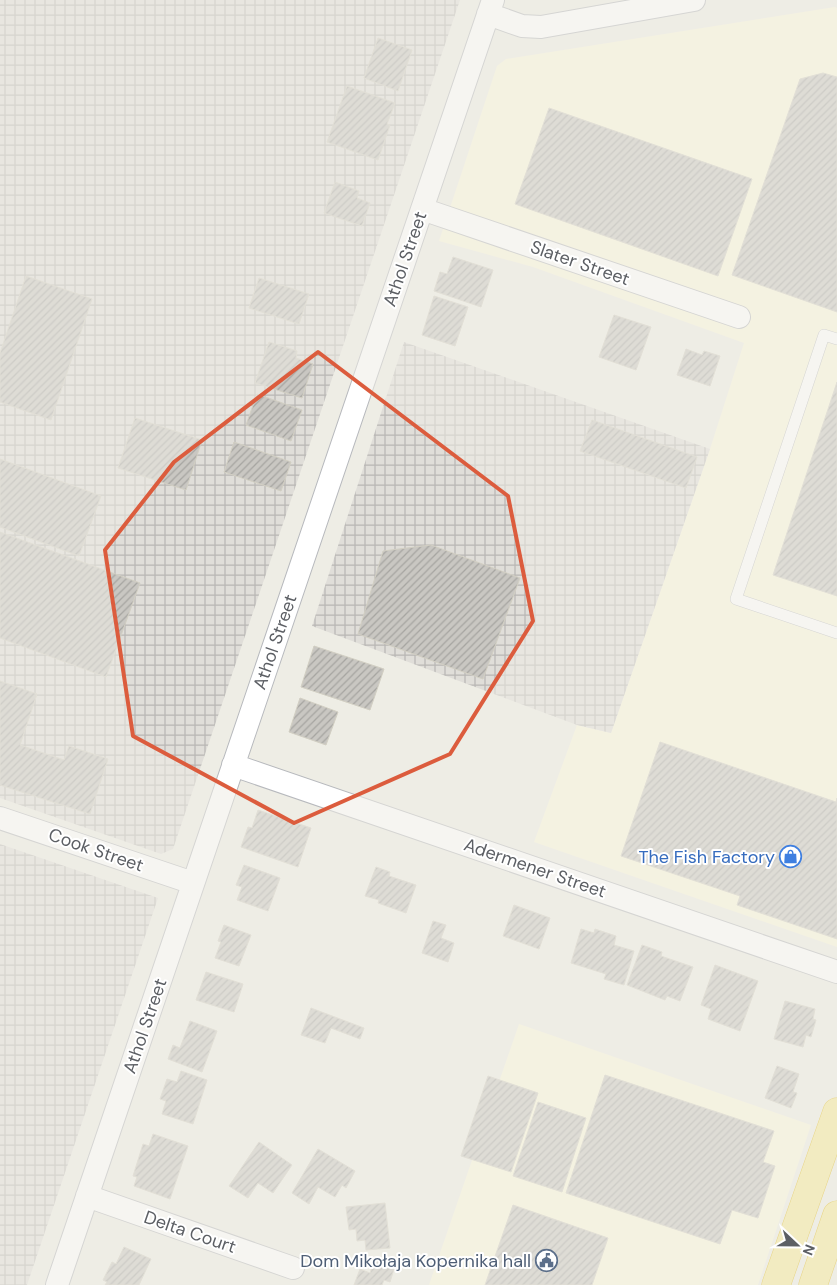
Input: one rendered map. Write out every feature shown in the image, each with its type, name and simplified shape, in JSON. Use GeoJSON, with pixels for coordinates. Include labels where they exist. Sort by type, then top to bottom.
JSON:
{"type":"FeatureCollection","features":[{"type":"Feature","properties":{"kind":"highway"},"geometry":{"type":"LineString","coordinates":[[776,1285],[837,1112]]}},
{"type":"Feature","properties":{"kind":"highway"},"geometry":{"type":"LineString","coordinates":[[813,1285],[837,1215]]}},
{"type":"Feature","properties":{"kind":"street"},"geometry":{"type":"LineString","coordinates":[[490,7],[522,26],[542,26],[694,0]]}},
{"type":"Feature","properties":{"kind":"street","name":"Athol Street"},"geometry":{"type":"LineString","coordinates":[[57,1285],[490,7]]}},
{"type":"Feature","properties":{"kind":"street","name":"Slater Street"},"geometry":{"type":"LineString","coordinates":[[422,209],[739,317]]}},
{"type":"Feature","properties":{"kind":"street","name":"Adermener Street"},"geometry":{"type":"LineString","coordinates":[[233,765],[837,972]]}},
{"type":"Feature","properties":{"kind":"street","name":"Cook Street"},"geometry":{"type":"LineString","coordinates":[[0,818],[193,884]]}},
{"type":"Feature","properties":{"kind":"street","name":"Delta Court"},"geometry":{"type":"LineString","coordinates":[[87,1196],[293,1268]]}},
{"type":"Feature","properties":{"kind":"lane"},"geometry":{"type":"LineString","coordinates":[[837,339],[824,335],[736,599],[837,633]]}},
{"type":"Feature","properties":{"kind":"highlighted area"},"geometry":{"type":"Polygon","coordinates":[[[318,352],[508,496],[533,621],[450,754],[294,823],[133,736],[105,550],[174,462],[318,352]]]}},
{"type":"Feature","properties":{"kind":"shaded area"},"geometry":{"type":"Polygon","coordinates":[[[0,0],[460,0],[173,849],[161,854],[0,798],[0,0]]]}},
{"type":"Feature","properties":{"kind":"shaded area"},"geometry":{"type":"Polygon","coordinates":[[[837,8],[837,947],[534,842],[577,725],[611,733],[710,449],[744,343],[533,267],[439,241],[497,66],[506,59],[837,8]]]}},
{"type":"Feature","properties":{"kind":"shaded area"},"geometry":{"type":"Polygon","coordinates":[[[404,342],[710,449],[611,733],[577,725],[312,626],[404,342]]]}},
{"type":"Feature","properties":{"kind":"shaded area"},"geometry":{"type":"Polygon","coordinates":[[[0,844],[158,898],[27,1285],[0,1285],[0,844]]]}},
{"type":"Feature","properties":{"kind":"shaded area"},"geometry":{"type":"Polygon","coordinates":[[[519,1024],[811,1125],[758,1285],[429,1285],[519,1024]]]}},
{"type":"Feature","properties":{"kind":"building"},"geometry":{"type":"Polygon","coordinates":[[[378,38],[412,50],[398,91],[364,78],[378,38]]]}},
{"type":"Feature","properties":{"kind":"building"},"geometry":{"type":"Polygon","coordinates":[[[823,73],[837,77],[837,312],[732,275],[800,79],[823,73]]]}},
{"type":"Feature","properties":{"kind":"building"},"geometry":{"type":"Polygon","coordinates":[[[347,86],[395,103],[387,124],[390,125],[378,160],[327,142],[347,86]]]}},
{"type":"Feature","properties":{"kind":"building"},"geometry":{"type":"Polygon","coordinates":[[[549,108],[752,179],[718,276],[515,204],[549,108]]]}},
{"type":"Feature","properties":{"kind":"building"},"geometry":{"type":"Polygon","coordinates":[[[335,182],[359,191],[357,198],[370,203],[362,226],[324,213],[335,182]]]}},
{"type":"Feature","properties":{"kind":"building"},"geometry":{"type":"Polygon","coordinates":[[[453,257],[493,270],[481,307],[434,291],[440,272],[447,274],[453,257]]]}},
{"type":"Feature","properties":{"kind":"building"},"geometry":{"type":"Polygon","coordinates":[[[26,276],[92,299],[51,420],[0,402],[0,353],[26,276]]]}},
{"type":"Feature","properties":{"kind":"building"},"geometry":{"type":"Polygon","coordinates":[[[259,278],[309,294],[299,324],[249,308],[259,278]]]}},
{"type":"Feature","properties":{"kind":"building"},"geometry":{"type":"Polygon","coordinates":[[[434,296],[468,307],[455,346],[422,335],[434,296]]]}},
{"type":"Feature","properties":{"kind":"building"},"geometry":{"type":"Polygon","coordinates":[[[614,315],[651,327],[636,370],[599,357],[614,315]]]}},
{"type":"Feature","properties":{"kind":"building"},"geometry":{"type":"Polygon","coordinates":[[[269,342],[297,351],[296,358],[313,364],[302,398],[255,383],[269,342]]]}},
{"type":"Feature","properties":{"kind":"building"},"geometry":{"type":"Polygon","coordinates":[[[686,349],[702,355],[704,351],[720,356],[710,386],[677,375],[686,349]]]}},
{"type":"Feature","properties":{"kind":"building"},"geometry":{"type":"Polygon","coordinates":[[[837,382],[837,596],[773,575],[837,382]]]}},
{"type":"Feature","properties":{"kind":"building"},"geometry":{"type":"Polygon","coordinates":[[[257,394],[302,410],[291,441],[246,425],[257,394]]]}},
{"type":"Feature","properties":{"kind":"building"},"geometry":{"type":"Polygon","coordinates":[[[135,418],[202,440],[186,490],[118,468],[135,418]]]}},
{"type":"Feature","properties":{"kind":"building"},"geometry":{"type":"Polygon","coordinates":[[[592,420],[697,457],[686,488],[580,451],[592,420]]]}},
{"type":"Feature","properties":{"kind":"building"},"geometry":{"type":"Polygon","coordinates":[[[234,442],[291,462],[281,491],[224,472],[234,442]]]}},
{"type":"Feature","properties":{"kind":"building"},"geometry":{"type":"Polygon","coordinates":[[[0,459],[101,496],[79,556],[0,527],[0,459]]]}},
{"type":"Feature","properties":{"kind":"building"},"geometry":{"type":"Polygon","coordinates":[[[0,532],[140,583],[106,677],[0,638],[0,532]]]}},
{"type":"Feature","properties":{"kind":"building"},"geometry":{"type":"Polygon","coordinates":[[[431,545],[520,578],[483,679],[358,634],[383,551],[431,545]]]}},
{"type":"Feature","properties":{"kind":"building"},"geometry":{"type":"Polygon","coordinates":[[[314,646],[384,669],[370,710],[301,687],[314,646]]]}},
{"type":"Feature","properties":{"kind":"building"},"geometry":{"type":"Polygon","coordinates":[[[0,681],[37,694],[20,745],[64,760],[69,746],[108,759],[90,814],[0,785],[0,681]]]}},
{"type":"Feature","properties":{"kind":"building"},"geometry":{"type":"Polygon","coordinates":[[[300,698],[338,712],[326,745],[289,732],[300,698]]]}},
{"type":"Feature","properties":{"kind":"building"},"geometry":{"type":"Polygon","coordinates":[[[660,742],[836,802],[837,798],[837,939],[737,905],[740,896],[621,856],[660,742]]]}},
{"type":"Feature","properties":{"kind":"building"},"geometry":{"type":"Polygon","coordinates":[[[258,810],[311,828],[298,867],[241,847],[248,827],[252,828],[258,810]]]}},
{"type":"Feature","properties":{"kind":"building"},"geometry":{"type":"Polygon","coordinates":[[[244,865],[280,878],[268,911],[237,900],[242,887],[236,885],[244,865]]]}},
{"type":"Feature","properties":{"kind":"building"},"geometry":{"type":"Polygon","coordinates":[[[376,867],[390,872],[389,876],[416,885],[406,913],[378,903],[379,900],[365,896],[376,867]]]}},
{"type":"Feature","properties":{"kind":"building"},"geometry":{"type":"Polygon","coordinates":[[[514,905],[550,918],[539,949],[503,936],[514,905]]]}},
{"type":"Feature","properties":{"kind":"building"},"geometry":{"type":"Polygon","coordinates":[[[433,921],[446,925],[441,938],[454,943],[448,962],[422,953],[433,921]]]}},
{"type":"Feature","properties":{"kind":"building"},"geometry":{"type":"Polygon","coordinates":[[[224,925],[251,935],[239,966],[215,958],[221,942],[218,941],[224,925]]]}},
{"type":"Feature","properties":{"kind":"building"},"geometry":{"type":"Polygon","coordinates":[[[581,929],[594,933],[595,929],[616,936],[614,945],[634,951],[624,985],[604,979],[606,974],[571,963],[581,929]]]}},
{"type":"Feature","properties":{"kind":"building"},"geometry":{"type":"Polygon","coordinates":[[[642,945],[662,952],[661,956],[693,967],[680,1001],[667,996],[665,1000],[627,985],[642,945]]]}},
{"type":"Feature","properties":{"kind":"building"},"geometry":{"type":"Polygon","coordinates":[[[715,965],[758,981],[740,1031],[708,1019],[711,1009],[701,1005],[715,965]]]}},
{"type":"Feature","properties":{"kind":"building"},"geometry":{"type":"Polygon","coordinates":[[[206,972],[243,984],[234,1012],[196,1000],[206,972]]]}},
{"type":"Feature","properties":{"kind":"building"},"geometry":{"type":"Polygon","coordinates":[[[785,1001],[815,1009],[813,1019],[816,1020],[811,1037],[806,1035],[803,1047],[774,1039],[785,1001]]]}},
{"type":"Feature","properties":{"kind":"building"},"geometry":{"type":"Polygon","coordinates":[[[311,1008],[364,1028],[360,1039],[331,1028],[325,1043],[301,1035],[311,1008]]]}},
{"type":"Feature","properties":{"kind":"building"},"geometry":{"type":"Polygon","coordinates":[[[190,1021],[217,1031],[202,1072],[168,1059],[173,1045],[180,1048],[190,1021]]]}},
{"type":"Feature","properties":{"kind":"building"},"geometry":{"type":"Polygon","coordinates":[[[777,1066],[799,1074],[793,1092],[797,1093],[791,1108],[765,1098],[777,1066]]]}},
{"type":"Feature","properties":{"kind":"building"},"geometry":{"type":"Polygon","coordinates":[[[181,1071],[207,1080],[193,1124],[162,1114],[166,1101],[160,1099],[167,1079],[177,1082],[181,1071]]]}},
{"type":"Feature","properties":{"kind":"building"},"geometry":{"type":"Polygon","coordinates":[[[605,1075],[774,1131],[763,1162],[775,1166],[758,1218],[732,1210],[720,1244],[566,1193],[605,1075]]]}},
{"type":"Feature","properties":{"kind":"building"},"geometry":{"type":"Polygon","coordinates":[[[488,1076],[538,1093],[511,1172],[461,1156],[488,1076]]]}},
{"type":"Feature","properties":{"kind":"building"},"geometry":{"type":"Polygon","coordinates":[[[538,1102],[586,1118],[562,1192],[513,1176],[538,1102]]]}},
{"type":"Feature","properties":{"kind":"building"},"geometry":{"type":"Polygon","coordinates":[[[153,1134],[188,1146],[170,1199],[134,1186],[137,1177],[133,1176],[143,1144],[149,1146],[153,1134]]]}},
{"type":"Feature","properties":{"kind":"building"},"geometry":{"type":"Polygon","coordinates":[[[259,1142],[292,1165],[273,1193],[258,1183],[248,1198],[229,1186],[259,1142]]]}},
{"type":"Feature","properties":{"kind":"building"},"geometry":{"type":"Polygon","coordinates":[[[318,1149],[355,1171],[346,1188],[342,1185],[335,1197],[318,1187],[309,1204],[292,1193],[318,1149]]]}},
{"type":"Feature","properties":{"kind":"building"},"geometry":{"type":"Polygon","coordinates":[[[385,1203],[390,1248],[366,1250],[365,1240],[357,1241],[356,1229],[349,1230],[346,1207],[385,1203]]]}},
{"type":"Feature","properties":{"kind":"building","name":"Dom Mikołaja Kopernika hall"},"geometry":{"type":"Polygon","coordinates":[[[513,1205],[608,1238],[592,1285],[485,1285],[513,1205]]]}},
{"type":"Feature","properties":{"kind":"building"},"geometry":{"type":"Polygon","coordinates":[[[124,1247],[151,1259],[139,1285],[105,1285],[107,1282],[103,1280],[112,1262],[116,1264],[124,1247]]]}},
{"type":"Feature","properties":{"kind":"building"},"geometry":{"type":"Polygon","coordinates":[[[375,1258],[395,1266],[390,1282],[384,1280],[382,1285],[354,1285],[360,1269],[370,1273],[375,1258]]]}},
{"type":"Feature","properties":{"kind":"place","name":"The Fish Factory"},"geometry":{"type":"Point","coordinates":[791,857]}},
{"type":"Feature","properties":{"kind":"place","name":"Dom Mikołaja Kopernika hall"},"geometry":{"type":"Point","coordinates":[547,1261]}}]}
